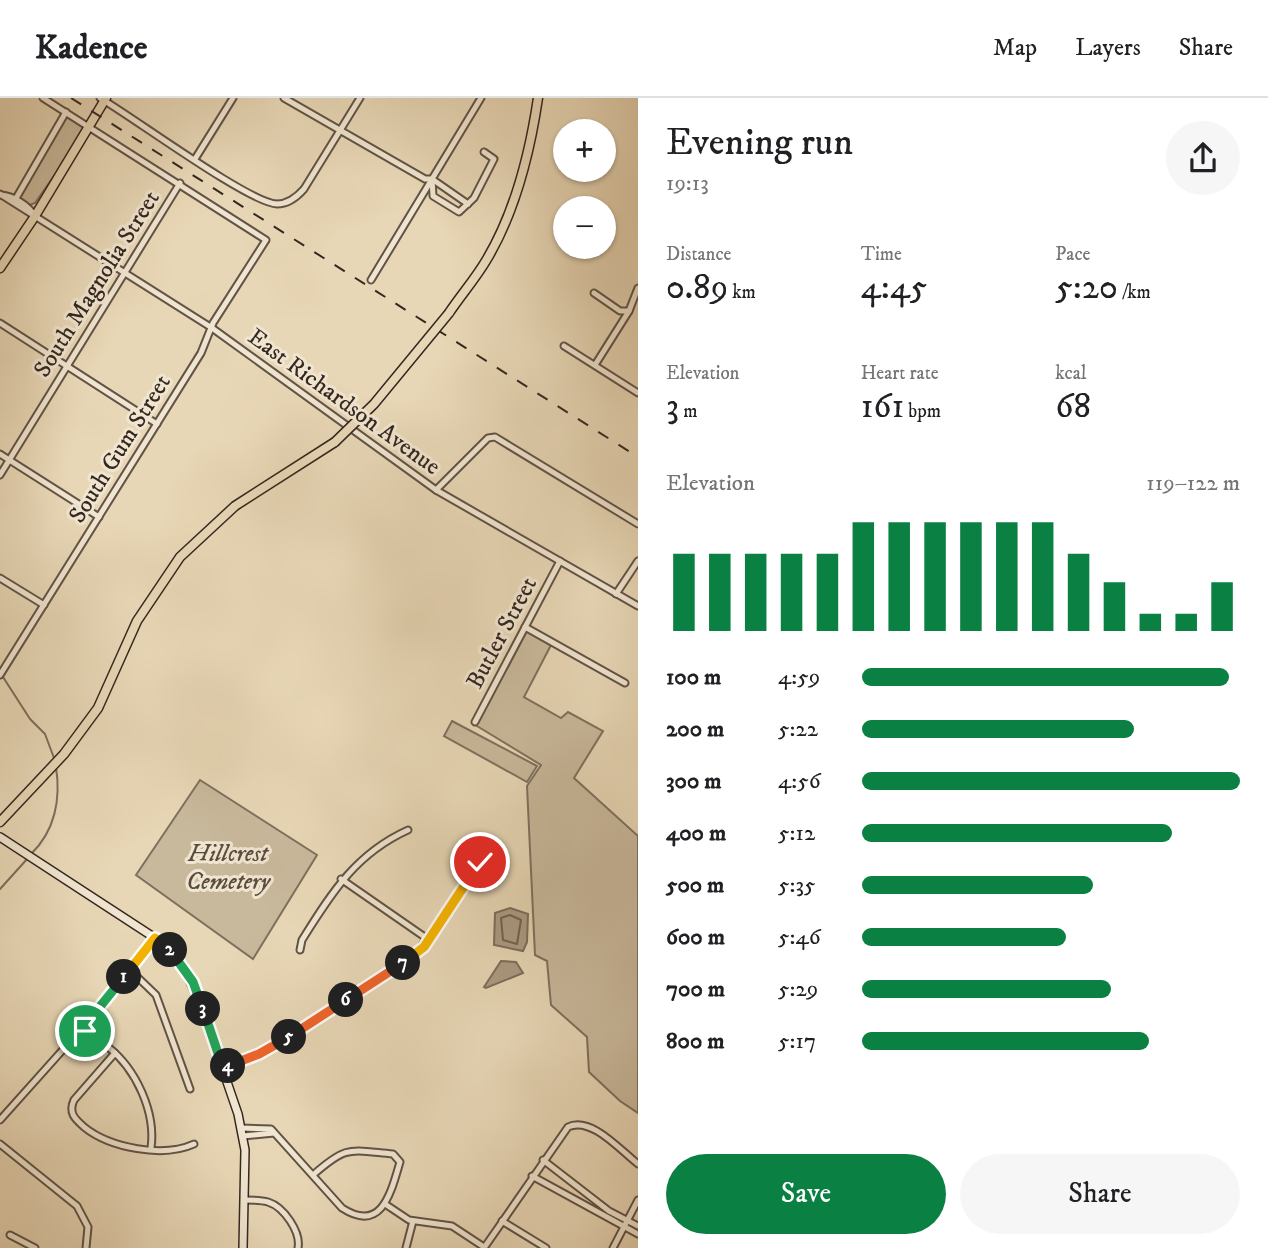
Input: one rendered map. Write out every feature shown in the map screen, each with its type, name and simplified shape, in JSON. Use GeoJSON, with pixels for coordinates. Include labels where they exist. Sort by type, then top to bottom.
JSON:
{"type":"FeatureCollection","features":[{"type":"Feature","properties":{"kind":"main road"},"geometry":{"type":"LineString","coordinates":[[0,822],[64,754],[98,708],[137,621],[180,557],[235,506],[335,442],[374,404],[449,313],[487,258],[514,197],[532,139],[538,98]]}},
{"type":"Feature","properties":{"kind":"main road"},"geometry":{"type":"LineString","coordinates":[[0,268],[35,216],[104,99]]}},
{"type":"Feature","properties":{"kind":"street"},"geometry":{"type":"LineString","coordinates":[[43,98],[180,183]]}},
{"type":"Feature","properties":{"kind":"street"},"geometry":{"type":"LineString","coordinates":[[195,159],[233,98]]}},
{"type":"Feature","properties":{"kind":"street"},"geometry":{"type":"LineString","coordinates":[[284,98],[428,181],[432,179],[468,204]]}},
{"type":"Feature","properties":{"kind":"street"},"geometry":{"type":"LineString","coordinates":[[104,99],[261,200],[274,204],[294,199],[304,189],[360,98]]}},
{"type":"Feature","properties":{"kind":"street"},"geometry":{"type":"LineString","coordinates":[[371,280],[481,98]]}},
{"type":"Feature","properties":{"kind":"street"},"geometry":{"type":"LineString","coordinates":[[15,200],[66,112]]}},
{"type":"Feature","properties":{"kind":"street"},"geometry":{"type":"LineString","coordinates":[[432,179],[433,196],[459,212],[482,185],[494,159],[484,152]]}},
{"type":"Feature","properties":{"kind":"street","name":"South Gum Street"},"geometry":{"type":"LineString","coordinates":[[0,676],[201,353],[212,328],[266,240],[180,183]]}},
{"type":"Feature","properties":{"kind":"street","name":"South Magnolia Street"},"geometry":{"type":"LineString","coordinates":[[0,475],[180,183]]}},
{"type":"Feature","properties":{"kind":"street"},"geometry":{"type":"LineString","coordinates":[[0,195],[15,200],[35,216]]}},
{"type":"Feature","properties":{"kind":"street"},"geometry":{"type":"LineString","coordinates":[[0,195],[27,214],[35,216]]}},
{"type":"Feature","properties":{"kind":"street","name":"East Richardson Avenue"},"geometry":{"type":"LineString","coordinates":[[35,216],[212,328],[436,490],[638,607]]}},
{"type":"Feature","properties":{"kind":"street"},"geometry":{"type":"LineString","coordinates":[[595,365],[629,311],[638,288]]}},
{"type":"Feature","properties":{"kind":"street"},"geometry":{"type":"LineString","coordinates":[[594,293],[620,311],[629,311]]}},
{"type":"Feature","properties":{"kind":"street"},"geometry":{"type":"LineString","coordinates":[[0,323],[156,424]]}},
{"type":"Feature","properties":{"kind":"street"},"geometry":{"type":"LineString","coordinates":[[564,346],[638,393]]}},
{"type":"Feature","properties":{"kind":"street"},"geometry":{"type":"LineString","coordinates":[[436,490],[488,438],[495,437],[638,524]]}},
{"type":"Feature","properties":{"kind":"street"},"geometry":{"type":"LineString","coordinates":[[0,454],[99,517]]}},
{"type":"Feature","properties":{"kind":"street","name":"Butler Street"},"geometry":{"type":"LineString","coordinates":[[475,722],[560,561]]}},
{"type":"Feature","properties":{"kind":"street"},"geometry":{"type":"LineString","coordinates":[[616,594],[638,561]]}},
{"type":"Feature","properties":{"kind":"street"},"geometry":{"type":"LineString","coordinates":[[0,578],[44,606]]}},
{"type":"Feature","properties":{"kind":"street"},"geometry":{"type":"LineString","coordinates":[[525,627],[625,683]]}},
{"type":"Feature","properties":{"kind":"street"},"geometry":{"type":"LineString","coordinates":[[300,950],[302,940],[341,879],[393,837],[408,830]]}},
{"type":"Feature","properties":{"kind":"street"},"geometry":{"type":"LineString","coordinates":[[0,837],[155,938],[170,950],[193,982],[223,1067],[242,1132],[243,1248]]}},
{"type":"Feature","properties":{"kind":"street"},"geometry":{"type":"LineString","coordinates":[[223,1067],[259,1054],[415,955],[429,940],[480,862]]}},
{"type":"Feature","properties":{"kind":"street"},"geometry":{"type":"LineString","coordinates":[[341,879],[429,940]]}},
{"type":"Feature","properties":{"kind":"street"},"geometry":{"type":"LineString","coordinates":[[0,1120],[85,1025],[155,938]]}},
{"type":"Feature","properties":{"kind":"street"},"geometry":{"type":"LineString","coordinates":[[130,970],[156,995],[190,1089]]}},
{"type":"Feature","properties":{"kind":"street"},"geometry":{"type":"LineString","coordinates":[[85,1025],[85,1031],[91,1037],[108,1047],[130,1069],[152,1127],[151,1148]]}},
{"type":"Feature","properties":{"kind":"street"},"geometry":{"type":"LineString","coordinates":[[115,1053],[74,1100],[72,1115],[105,1142],[180,1149],[194,1144]]}},
{"type":"Feature","properties":{"kind":"street"},"geometry":{"type":"LineString","coordinates":[[385,1204],[399,1215],[413,1221],[452,1227],[484,1248],[564,1130],[577,1123],[592,1129],[638,1164]]}},
{"type":"Feature","properties":{"kind":"street"},"geometry":{"type":"LineString","coordinates":[[242,1132],[275,1133],[342,1208],[353,1214],[373,1214],[385,1204],[400,1162],[393,1154],[342,1151],[313,1175]]}},
{"type":"Feature","properties":{"kind":"street"},"geometry":{"type":"LineString","coordinates":[[0,1144],[77,1206],[88,1227],[86,1248]]}},
{"type":"Feature","properties":{"kind":"street"},"geometry":{"type":"LineString","coordinates":[[543,1160],[579,1188],[638,1226]]}},
{"type":"Feature","properties":{"kind":"street"},"geometry":{"type":"LineString","coordinates":[[532,1176],[638,1234]]}},
{"type":"Feature","properties":{"kind":"street"},"geometry":{"type":"LineString","coordinates":[[571,1199],[579,1188]]}},
{"type":"Feature","properties":{"kind":"street"},"geometry":{"type":"LineString","coordinates":[[244,1200],[266,1201],[274,1205],[295,1228],[299,1238],[298,1248]]}},
{"type":"Feature","properties":{"kind":"street"},"geometry":{"type":"LineString","coordinates":[[613,1248],[638,1200]]}},
{"type":"Feature","properties":{"kind":"street"},"geometry":{"type":"LineString","coordinates":[[406,1248],[413,1221]]}},
{"type":"Feature","properties":{"kind":"street"},"geometry":{"type":"LineString","coordinates":[[502,1221],[546,1248]]}},
{"type":"Feature","properties":{"kind":"street"},"geometry":{"type":"LineString","coordinates":[[10,1235],[35,1248]]}},
{"type":"Feature","properties":{"kind":"green space"},"geometry":{"type":"Polygon","coordinates":[[[66,112],[89,126],[35,203],[30,205],[19,198],[66,112]]]}},
{"type":"Feature","properties":{"kind":"green space"},"geometry":{"type":"Polygon","coordinates":[[[526,630],[551,645],[524,697],[561,718],[568,712],[603,731],[574,778],[638,836],[638,1113],[620,1101],[589,1072],[587,1037],[551,1005],[547,961],[535,955],[527,786],[541,765],[472,723],[526,630]]]}},
{"type":"Feature","properties":{"kind":"green space"},"geometry":{"type":"Polygon","coordinates":[[[452,721],[537,766],[527,782],[444,736],[452,721]]]}},
{"type":"Feature","properties":{"kind":"green space","name":"Hillcrest Cemetery"},"geometry":{"type":"Polygon","coordinates":[[[200,780],[317,855],[253,959],[136,875],[200,780]]]}},
{"type":"Feature","properties":{"kind":"water"},"geometry":{"type":"Polygon","coordinates":[[[510,908],[528,914],[527,942],[523,951],[494,945],[495,913],[510,908]]]}},
{"type":"Feature","properties":{"kind":"water"},"geometry":{"type":"Polygon","coordinates":[[[501,961],[516,962],[523,973],[484,987],[501,961]]]}},
{"type":"Feature","properties":{"kind":"waterway"},"geometry":{"type":"LineString","coordinates":[[3,677],[30,719],[45,734],[54,758]]}},
{"type":"Feature","properties":{"kind":"waterway"},"geometry":{"type":"LineString","coordinates":[[31,854],[51,825],[57,803],[56,767]]}},
{"type":"Feature","properties":{"kind":"waterway"},"geometry":{"type":"LineString","coordinates":[[0,889],[28,858]]}},
{"type":"Feature","properties":{"kind":"railway"},"geometry":{"type":"LineString","coordinates":[[71,98],[638,457]]}},
{"type":"Feature","properties":{"kind":"route"},"geometry":{"type":"LineString","coordinates":[[85,1031],[85,1025],[155,938],[183,965],[193,982],[223,1068],[259,1054],[415,955],[424,947],[480,862]]}}]}
